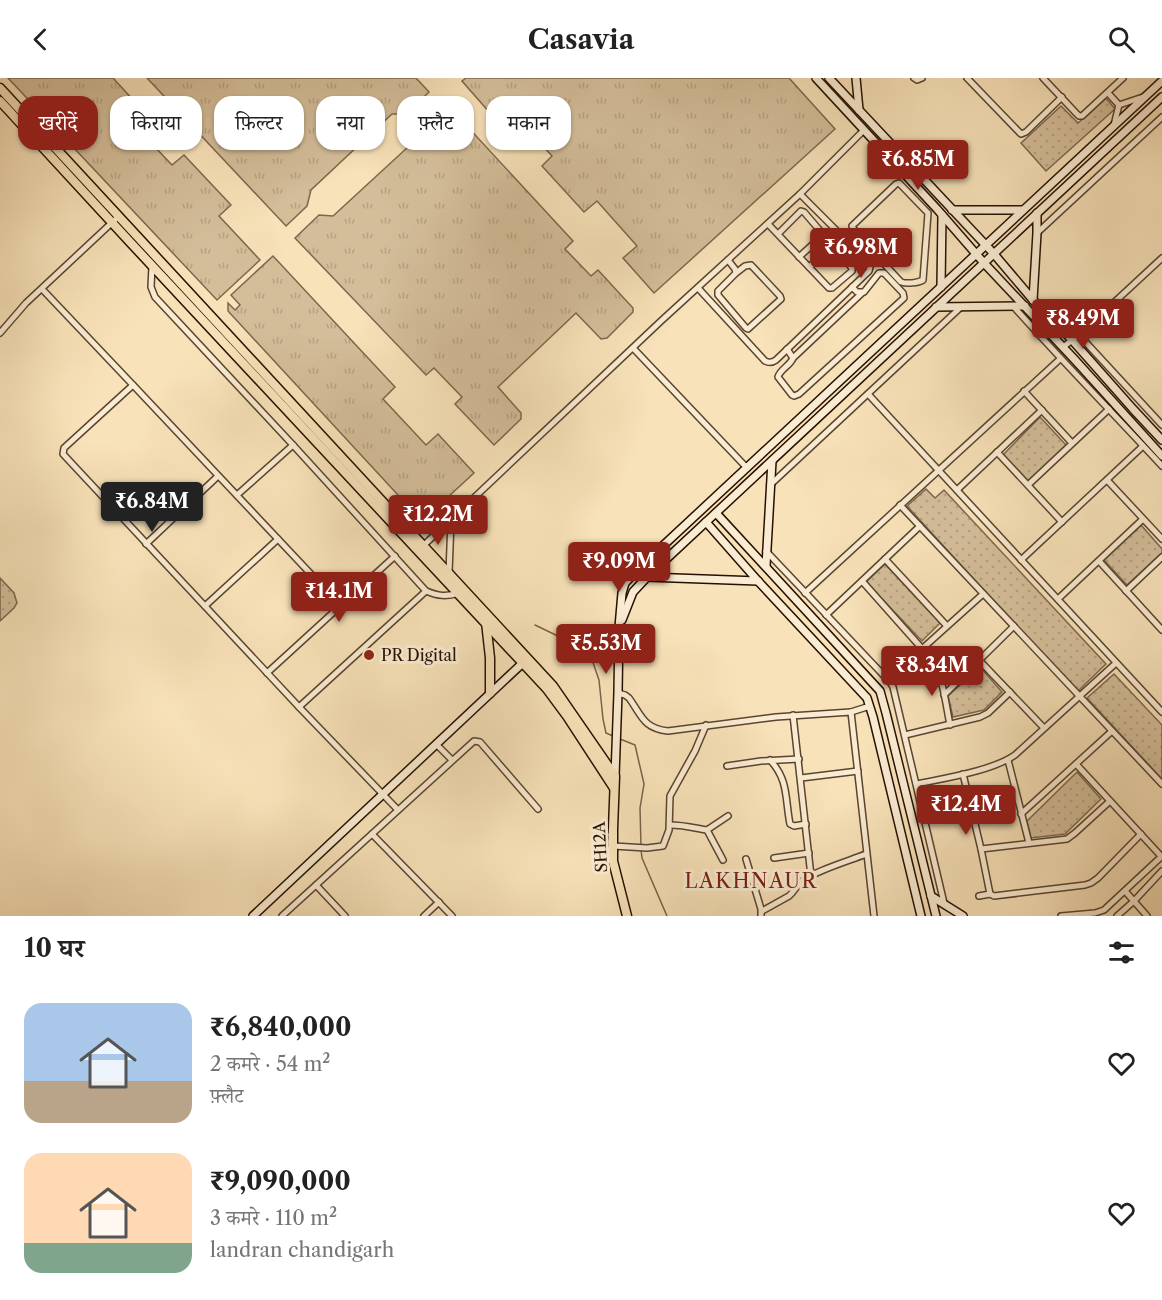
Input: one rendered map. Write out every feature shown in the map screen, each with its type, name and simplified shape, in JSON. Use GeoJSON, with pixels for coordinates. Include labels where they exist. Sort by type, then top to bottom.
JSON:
{"type":"FeatureCollection","features":[{"type":"Feature","properties":{"kind":"main road"},"geometry":{"type":"LineString","coordinates":[[816,78],[984,263],[1148,438],[1162,456]]}},
{"type":"Feature","properties":{"kind":"main road"},"geometry":{"type":"LineString","coordinates":[[829,78],[986,245],[1033,300],[1162,440]]}},
{"type":"Feature","properties":{"kind":"main road"},"geometry":{"type":"LineString","coordinates":[[856,78],[864,130]]}},
{"type":"Feature","properties":{"kind":"main road"},"geometry":{"type":"LineString","coordinates":[[615,776],[619,627],[622,593],[626,583],[638,569],[1162,81]]}},
{"type":"Feature","properties":{"kind":"main road"},"geometry":{"type":"LineString","coordinates":[[0,88],[152,266],[421,548],[449,573],[526,660],[561,707],[614,788]]}},
{"type":"Feature","properties":{"kind":"main road"},"geometry":{"type":"LineString","coordinates":[[619,627],[633,592],[647,577],[1162,97]]}},
{"type":"Feature","properties":{"kind":"main road"},"geometry":{"type":"LineString","coordinates":[[0,101],[115,220],[421,548],[486,622],[553,686],[615,776]]}},
{"type":"Feature","properties":{"kind":"main road"},"geometry":{"type":"LineString","coordinates":[[952,210],[1023,210]]}},
{"type":"Feature","properties":{"kind":"main road"},"geometry":{"type":"LineString","coordinates":[[1033,300],[1037,213]]}},
{"type":"Feature","properties":{"kind":"main road"},"geometry":{"type":"LineString","coordinates":[[941,287],[942,215]]}},
{"type":"Feature","properties":{"kind":"main road"},"geometry":{"type":"LineString","coordinates":[[936,307],[1025,306]]}},
{"type":"Feature","properties":{"kind":"main road"},"geometry":{"type":"LineString","coordinates":[[766,566],[772,460]]}},
{"type":"Feature","properties":{"kind":"main road"},"geometry":{"type":"LineString","coordinates":[[716,513],[880,691],[936,916]]}},
{"type":"Feature","properties":{"kind":"main road"},"geometry":{"type":"LineString","coordinates":[[706,522],[867,698],[921,916]]}},
{"type":"Feature","properties":{"kind":"main road"},"geometry":{"type":"LineString","coordinates":[[647,577],[758,581]]}},
{"type":"Feature","properties":{"kind":"main road"},"geometry":{"type":"LineString","coordinates":[[486,622],[490,658],[490,693]]}},
{"type":"Feature","properties":{"kind":"main road"},"geometry":{"type":"LineString","coordinates":[[253,916],[526,660]]}},
{"type":"Feature","properties":{"kind":"main road","name":"SH12A"},"geometry":{"type":"LineString","coordinates":[[615,776],[613,861],[627,916]]}},
{"type":"Feature","properties":{"kind":"main road"},"geometry":{"type":"LineString","coordinates":[[931,896],[963,916]]}},
{"type":"Feature","properties":{"kind":"street"},"geometry":{"type":"LineString","coordinates":[[914,78],[917,80],[922,78]]}},
{"type":"Feature","properties":{"kind":"street"},"geometry":{"type":"LineString","coordinates":[[967,78],[1021,134],[1062,98]]}},
{"type":"Feature","properties":{"kind":"street"},"geometry":{"type":"LineString","coordinates":[[1043,78],[1079,116],[1082,116],[1123,78]]}},
{"type":"Feature","properties":{"kind":"street"},"geometry":{"type":"LineString","coordinates":[[1108,93],[1119,105]]}},
{"type":"Feature","properties":{"kind":"street"},"geometry":{"type":"LineString","coordinates":[[1119,105],[1146,96]]}},
{"type":"Feature","properties":{"kind":"street"},"geometry":{"type":"LineString","coordinates":[[1114,125],[1119,105]]}},
{"type":"Feature","properties":{"kind":"street"},"geometry":{"type":"LineString","coordinates":[[1037,233],[1162,117]]}},
{"type":"Feature","properties":{"kind":"street"},"geometry":{"type":"LineString","coordinates":[[421,548],[800,194],[864,130]]}},
{"type":"Feature","properties":{"kind":"street"},"geometry":{"type":"LineString","coordinates":[[899,183],[928,213],[922,280],[901,282],[871,249],[852,225],[899,183]]}},
{"type":"Feature","properties":{"kind":"street"},"geometry":{"type":"LineString","coordinates":[[698,288],[765,361],[772,362],[787,349],[870,267],[863,257],[800,194]]}},
{"type":"Feature","properties":{"kind":"street"},"geometry":{"type":"LineString","coordinates":[[768,224],[829,288],[852,272],[852,268],[804,212],[801,211],[778,234]]}},
{"type":"Feature","properties":{"kind":"street"},"geometry":{"type":"LineString","coordinates":[[0,333],[26,303],[115,220]]}},
{"type":"Feature","properties":{"kind":"street"},"geometry":{"type":"LineString","coordinates":[[799,257],[823,235]]}},
{"type":"Feature","properties":{"kind":"street"},"geometry":{"type":"LineString","coordinates":[[809,267],[833,247]]}},
{"type":"Feature","properties":{"kind":"street"},"geometry":{"type":"LineString","coordinates":[[863,257],[871,249]]}},
{"type":"Feature","properties":{"kind":"street"},"geometry":{"type":"LineString","coordinates":[[1063,347],[1162,258]]}},
{"type":"Feature","properties":{"kind":"street"},"geometry":{"type":"LineString","coordinates":[[728,260],[736,273]]}},
{"type":"Feature","properties":{"kind":"street"},"geometry":{"type":"LineString","coordinates":[[152,266],[151,287],[155,297],[426,591],[444,596],[459,593]]}},
{"type":"Feature","properties":{"kind":"street"},"geometry":{"type":"LineString","coordinates":[[745,266],[752,266],[780,296],[780,301],[750,328],[746,328],[718,296],[718,291],[736,273],[745,266]]}},
{"type":"Feature","properties":{"kind":"street"},"geometry":{"type":"LineString","coordinates":[[879,273],[884,273],[903,293],[904,298],[799,394],[794,396],[778,377],[793,358],[864,292],[879,273]]}},
{"type":"Feature","properties":{"kind":"street"},"geometry":{"type":"LineString","coordinates":[[852,287],[861,293]]}},
{"type":"Feature","properties":{"kind":"street"},"geometry":{"type":"LineString","coordinates":[[42,289],[341,606]]}},
{"type":"Feature","properties":{"kind":"street"},"geometry":{"type":"LineString","coordinates":[[770,485],[961,307]]}},
{"type":"Feature","properties":{"kind":"street"},"geometry":{"type":"LineString","coordinates":[[1014,307],[1162,466]]}},
{"type":"Feature","properties":{"kind":"street"},"geometry":{"type":"LineString","coordinates":[[1079,335],[1162,425]]}},
{"type":"Feature","properties":{"kind":"street"},"geometry":{"type":"LineString","coordinates":[[633,348],[747,468]]}},
{"type":"Feature","properties":{"kind":"street"},"geometry":{"type":"LineString","coordinates":[[787,349],[793,358]]}},
{"type":"Feature","properties":{"kind":"street"},"geometry":{"type":"LineString","coordinates":[[805,593],[1060,359]]}},
{"type":"Feature","properties":{"kind":"street"},"geometry":{"type":"LineString","coordinates":[[133,386],[64,448],[62,451],[64,456],[398,810]]}},
{"type":"Feature","properties":{"kind":"street"},"geometry":{"type":"LineString","coordinates":[[1024,391],[1072,443]]}},
{"type":"Feature","properties":{"kind":"street"},"geometry":{"type":"LineString","coordinates":[[868,394],[1162,712]]}},
{"type":"Feature","properties":{"kind":"street"},"geometry":{"type":"LineString","coordinates":[[1028,485],[1109,409]]}},
{"type":"Feature","properties":{"kind":"street"},"geometry":{"type":"LineString","coordinates":[[957,490],[1042,410]]}},
{"type":"Feature","properties":{"kind":"street"},"geometry":{"type":"LineString","coordinates":[[237,495],[293,445]]}},
{"type":"Feature","properties":{"kind":"street"},"geometry":{"type":"LineString","coordinates":[[1022,560],[1143,446]]}},
{"type":"Feature","properties":{"kind":"street"},"geometry":{"type":"LineString","coordinates":[[997,452],[1062,522]]}},
{"type":"Feature","properties":{"kind":"street"},"geometry":{"type":"LineString","coordinates":[[146,544],[218,476]]}},
{"type":"Feature","properties":{"kind":"street"},"geometry":{"type":"LineString","coordinates":[[1107,480],[1162,539]]}},
{"type":"Feature","properties":{"kind":"street"},"geometry":{"type":"LineString","coordinates":[[900,505],[1162,784]]}},
{"type":"Feature","properties":{"kind":"street"},"geometry":{"type":"LineString","coordinates":[[1058,599],[1143,519]]}},
{"type":"Feature","properties":{"kind":"street"},"geometry":{"type":"LineString","coordinates":[[449,573],[451,520]]}},
{"type":"Feature","properties":{"kind":"street"},"geometry":{"type":"LineString","coordinates":[[826,615],[920,526]]}},
{"type":"Feature","properties":{"kind":"street"},"geometry":{"type":"LineString","coordinates":[[205,606],[278,539]]}},
{"type":"Feature","properties":{"kind":"street"},"geometry":{"type":"LineString","coordinates":[[766,551],[890,682],[894,690],[917,784],[944,903]]}},
{"type":"Feature","properties":{"kind":"street"},"geometry":{"type":"LineString","coordinates":[[267,673],[395,556]]}},
{"type":"Feature","properties":{"kind":"street"},"geometry":{"type":"LineString","coordinates":[[1126,591],[1162,557]]}},
{"type":"Feature","properties":{"kind":"street"},"geometry":{"type":"LineString","coordinates":[[885,559],[947,627]]}},
{"type":"Feature","properties":{"kind":"street"},"geometry":{"type":"LineString","coordinates":[[1099,561],[1161,626]]}},
{"type":"Feature","properties":{"kind":"street"},"geometry":{"type":"LineString","coordinates":[[861,581],[923,648],[935,665],[950,725]]}},
{"type":"Feature","properties":{"kind":"street"},"geometry":{"type":"LineString","coordinates":[[299,707],[426,591]]}},
{"type":"Feature","properties":{"kind":"street"},"geometry":{"type":"LineString","coordinates":[[923,648],[983,594]]}},
{"type":"Feature","properties":{"kind":"street"},"geometry":{"type":"LineString","coordinates":[[944,695],[1014,626]]}},
{"type":"Feature","properties":{"kind":"street"},"geometry":{"type":"LineString","coordinates":[[979,660],[1044,728]]}},
{"type":"Feature","properties":{"kind":"street"},"geometry":{"type":"LineString","coordinates":[[917,784],[963,774],[1008,760],[1116,663]]}},
{"type":"Feature","properties":{"kind":"street"},"geometry":{"type":"LineString","coordinates":[[905,735],[985,715],[1010,692]]}},
{"type":"Feature","properties":{"kind":"street"},"geometry":{"type":"LineString","coordinates":[[618,693],[626,694],[645,723],[653,728],[668,731],[793,715],[851,712],[870,706]]}},
{"type":"Feature","properties":{"kind":"street"},"geometry":{"type":"LineString","coordinates":[[851,712],[874,916]]}},
{"type":"Feature","properties":{"kind":"street"},"geometry":{"type":"LineString","coordinates":[[793,715],[811,876]]}},
{"type":"Feature","properties":{"kind":"street"},"geometry":{"type":"LineString","coordinates":[[613,846],[663,846],[670,825],[670,796],[695,751],[706,725]]}},
{"type":"Feature","properties":{"kind":"street"},"geometry":{"type":"LineString","coordinates":[[1021,814],[1112,731]]}},
{"type":"Feature","properties":{"kind":"street"},"geometry":{"type":"LineString","coordinates":[[282,916],[472,742],[478,741],[538,809]]}},
{"type":"Feature","properties":{"kind":"street"},"geometry":{"type":"LineString","coordinates":[[436,744],[452,760]]}},
{"type":"Feature","properties":{"kind":"street"},"geometry":{"type":"LineString","coordinates":[[727,766],[770,760],[799,759]]}},
{"type":"Feature","properties":{"kind":"street"},"geometry":{"type":"LineString","coordinates":[[770,760],[776,766],[785,786],[790,824],[794,826],[806,824]]}},
{"type":"Feature","properties":{"kind":"street"},"geometry":{"type":"LineString","coordinates":[[1008,760],[1029,843]]}},
{"type":"Feature","properties":{"kind":"street"},"geometry":{"type":"LineString","coordinates":[[1061,916],[1104,910],[1162,856],[1076,764]]}},
{"type":"Feature","properties":{"kind":"street"},"geometry":{"type":"LineString","coordinates":[[801,778],[858,771]]}},
{"type":"Feature","properties":{"kind":"street"},"geometry":{"type":"LineString","coordinates":[[963,774],[990,894]]}},
{"type":"Feature","properties":{"kind":"street"},"geometry":{"type":"LineString","coordinates":[[981,849],[1062,840],[1070,837],[1110,801]]}},
{"type":"Feature","properties":{"kind":"street"},"geometry":{"type":"LineString","coordinates":[[670,825],[699,827],[707,830],[728,816]]}},
{"type":"Feature","properties":{"kind":"street"},"geometry":{"type":"LineString","coordinates":[[707,830],[723,860]]}},
{"type":"Feature","properties":{"kind":"street"},"geometry":{"type":"LineString","coordinates":[[372,834],[452,916]]}},
{"type":"Feature","properties":{"kind":"street"},"geometry":{"type":"LineString","coordinates":[[979,896],[1091,883],[1141,834]]}},
{"type":"Feature","properties":{"kind":"street"},"geometry":{"type":"LineString","coordinates":[[917,837],[928,836]]}},
{"type":"Feature","properties":{"kind":"street"},"geometry":{"type":"LineString","coordinates":[[774,858],[808,853]]}},
{"type":"Feature","properties":{"kind":"street"},"geometry":{"type":"LineString","coordinates":[[746,859],[762,914],[789,896],[798,884],[811,876],[866,854]]}},
{"type":"Feature","properties":{"kind":"street"},"geometry":{"type":"LineString","coordinates":[[1117,916],[1162,871]]}},
{"type":"Feature","properties":{"kind":"street"},"geometry":{"type":"LineString","coordinates":[[316,885],[345,916]]}},
{"type":"Feature","properties":{"kind":"street"},"geometry":{"type":"LineString","coordinates":[[1125,891],[1147,916]]}},
{"type":"Feature","properties":{"kind":"street"},"geometry":{"type":"LineString","coordinates":[[424,916],[439,902]]}},
{"type":"Feature","properties":{"kind":"green space"},"geometry":{"type":"Polygon","coordinates":[[[8,78],[113,78],[130,96],[110,96],[110,150],[158,150],[172,165],[184,155],[231,205],[219,216],[260,260],[217,300],[76,150],[98,150],[98,96],[25,96],[8,78]]]}},
{"type":"Feature","properties":{"kind":"green space"},"geometry":{"type":"Polygon","coordinates":[[[147,78],[416,78],[429,92],[425,96],[397,96],[397,114],[392,114],[385,121],[385,96],[316,96],[316,150],[354,150],[311,190],[307,206],[286,226],[215,150],[304,150],[304,96],[214,96],[214,149],[202,137],[202,96],[164,96],[147,78]]]}},
{"type":"Feature","properties":{"kind":"green space"},"geometry":{"type":"Polygon","coordinates":[[[466,78],[789,78],[835,129],[654,293],[623,258],[637,246],[597,201],[584,212],[542,166],[552,156],[547,150],[571,150],[571,96],[486,96],[486,108],[462,81],[466,78]]]}},
{"type":"Feature","properties":{"kind":"green space"},"geometry":{"type":"Polygon","coordinates":[[[1106,98],[1115,109],[1046,171],[1021,143],[1061,106],[1078,123],[1106,98]]]}},
{"type":"Feature","properties":{"kind":"green space"},"geometry":{"type":"Polygon","coordinates":[[[474,134],[486,147],[486,150],[489,150],[573,241],[565,249],[591,276],[598,270],[633,308],[633,312],[607,338],[601,339],[576,313],[498,387],[521,413],[521,419],[494,445],[455,404],[462,397],[434,368],[426,375],[295,238],[319,215],[333,216],[405,150],[474,150],[474,134]]]}},
{"type":"Feature","properties":{"kind":"green space"},"geometry":{"type":"Polygon","coordinates":[[[273,256],[395,387],[383,399],[426,445],[438,434],[474,473],[422,521],[228,311],[228,303],[235,310],[240,305],[231,295],[273,256]]]}},
{"type":"Feature","properties":{"kind":"green space"},"geometry":{"type":"Polygon","coordinates":[[[1040,417],[1066,445],[1029,482],[1003,455],[1040,417]]]}},
{"type":"Feature","properties":{"kind":"green space"},"geometry":{"type":"Polygon","coordinates":[[[926,489],[935,498],[944,490],[1106,664],[1077,692],[907,506],[926,489]]]}},
{"type":"Feature","properties":{"kind":"green space"},"geometry":{"type":"Polygon","coordinates":[[[1141,525],[1162,549],[1162,553],[1127,585],[1104,560],[1141,525]]]}},
{"type":"Feature","properties":{"kind":"green space"},"geometry":{"type":"Polygon","coordinates":[[[885,564],[940,623],[922,641],[866,582],[885,564]]]}},
{"type":"Feature","properties":{"kind":"green space"},"geometry":{"type":"Polygon","coordinates":[[[0,578],[14,593],[17,603],[0,621],[0,578]]]}},
{"type":"Feature","properties":{"kind":"green space"},"geometry":{"type":"Polygon","coordinates":[[[980,667],[1002,692],[984,710],[953,717],[948,696],[980,667]]]}},
{"type":"Feature","properties":{"kind":"green space"},"geometry":{"type":"Polygon","coordinates":[[[1114,674],[1162,725],[1162,779],[1087,698],[1114,674]]]}},
{"type":"Feature","properties":{"kind":"green space"},"geometry":{"type":"Polygon","coordinates":[[[1077,772],[1101,799],[1065,834],[1031,838],[1027,821],[1077,772]]]}},
{"type":"Feature","properties":{"kind":"waterway"},"geometry":{"type":"LineString","coordinates":[[535,625],[589,651],[599,680],[606,733],[613,736]]}},
{"type":"Feature","properties":{"kind":"waterway"},"geometry":{"type":"LineString","coordinates":[[620,739],[635,745],[644,784],[640,808],[641,846]]}},
{"type":"Feature","properties":{"kind":"waterway"},"geometry":{"type":"LineString","coordinates":[[641,850],[642,858],[667,916]]}},
{"type":"Feature","properties":{"kind":"place","name":"PR Digital"},"geometry":{"type":"Point","coordinates":[369,655]}},
{"type":"Feature","properties":{"kind":"district","name":"LAKHNAUR"},"geometry":{"type":"Point","coordinates":[751,881]}}]}
